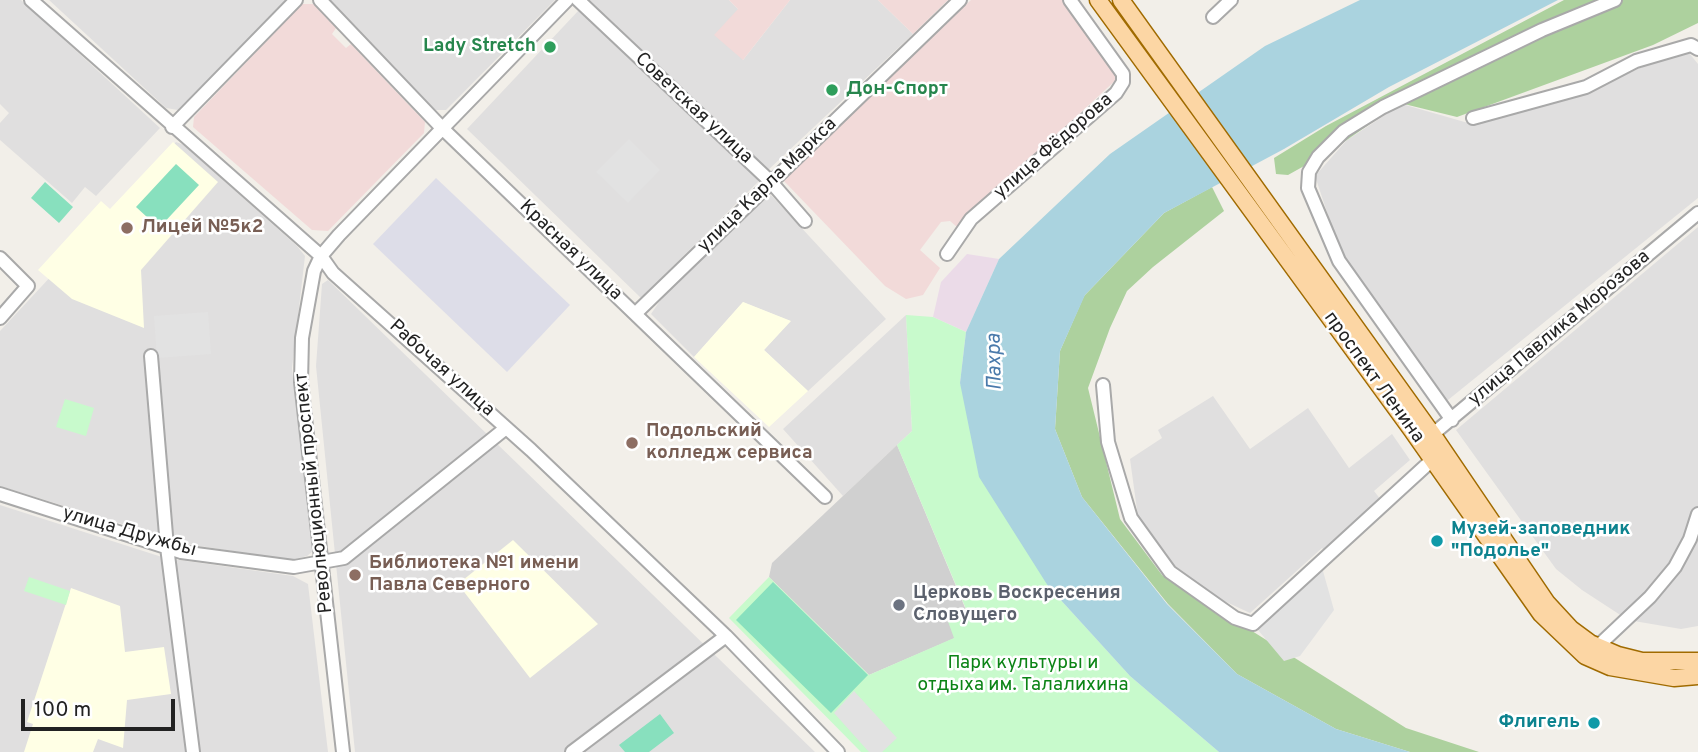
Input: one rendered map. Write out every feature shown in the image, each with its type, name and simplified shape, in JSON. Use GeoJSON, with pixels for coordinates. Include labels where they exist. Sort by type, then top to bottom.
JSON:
{"type":"FeatureCollection","features":[{"type":"Feature","properties":{"kind":"main road","name":"проспект Ленина"},"geometry":{"type":"LineString","coordinates":[[1098,0],[1321,307],[1427,439],[1547,603],[1571,629],[1597,647],[1642,661],[1698,661]]}},
{"type":"Feature","properties":{"kind":"main road","name":"проспект Ленина"},"geometry":{"type":"LineString","coordinates":[[1121,0],[1338,303],[1427,439],[1432,460],[1541,614],[1566,641],[1585,656],[1610,667],[1674,678],[1698,676]]}},
{"type":"Feature","properties":{"kind":"street","name":"Рабочая улица"},"geometry":{"type":"LineString","coordinates":[[30,0],[321,256],[333,273],[506,428],[726,636],[838,752]]}},
{"type":"Feature","properties":{"kind":"street"},"geometry":{"type":"LineString","coordinates":[[172,127],[296,0]]}},
{"type":"Feature","properties":{"kind":"street","name":"Красная улица"},"geometry":{"type":"LineString","coordinates":[[320,0],[442,128],[825,497]]}},
{"type":"Feature","properties":{"kind":"street","name":"Революционный проспект"},"geometry":{"type":"LineString","coordinates":[[343,752],[300,364],[309,292],[321,256],[567,0]]}},
{"type":"Feature","properties":{"kind":"street","name":"Советская улица"},"geometry":{"type":"LineString","coordinates":[[578,0],[771,182],[805,221]]}},
{"type":"Feature","properties":{"kind":"street","name":"улица Карла Маркса"},"geometry":{"type":"LineString","coordinates":[[636,313],[960,0]]}},
{"type":"Feature","properties":{"kind":"street","name":"улица Фёдорова"},"geometry":{"type":"LineString","coordinates":[[947,254],[971,219],[1116,93],[1123,82],[1123,74],[1070,0]]}},
{"type":"Feature","properties":{"kind":"street"},"geometry":{"type":"LineString","coordinates":[[1213,17],[1231,0]]}},
{"type":"Feature","properties":{"kind":"street"},"geometry":{"type":"LineString","coordinates":[[1452,420],[1339,261],[1308,188],[1309,172],[1318,157],[1344,131],[1384,107],[1542,30],[1615,0]]}},
{"type":"Feature","properties":{"kind":"street"},"geometry":{"type":"LineString","coordinates":[[1473,118],[1586,87],[1636,61],[1695,47]]}},
{"type":"Feature","properties":{"kind":"street","name":"улица Павлика Морозова"},"geometry":{"type":"LineString","coordinates":[[1427,439],[1698,213]]}},
{"type":"Feature","properties":{"kind":"street"},"geometry":{"type":"LineString","coordinates":[[0,258],[28,286],[0,318]]}},
{"type":"Feature","properties":{"kind":"street"},"geometry":{"type":"LineString","coordinates":[[151,356],[167,547],[193,752]]}},
{"type":"Feature","properties":{"kind":"street"},"geometry":{"type":"LineString","coordinates":[[1103,385],[1108,442],[1131,518],[1170,572],[1235,618],[1253,624],[1432,460]]}},
{"type":"Feature","properties":{"kind":"street","name":"улица Дружбы"},"geometry":{"type":"LineString","coordinates":[[0,494],[167,547],[294,567],[344,558],[506,428]]}},
{"type":"Feature","properties":{"kind":"street"},"geometry":{"type":"LineString","coordinates":[[1597,647],[1650,597],[1675,567],[1690,539],[1698,513]]}},
{"type":"Feature","properties":{"kind":"street"},"geometry":{"type":"LineString","coordinates":[[572,752],[726,636]]}},
{"type":"Feature","properties":{"kind":"shaded area"},"geometry":{"type":"Polygon","coordinates":[[[0,0],[21,0],[160,128],[96,196],[85,187],[72,203],[0,140],[0,123],[9,113],[0,104],[0,0]]]}},
{"type":"Feature","properties":{"kind":"shaded area"},"geometry":{"type":"Polygon","coordinates":[[[49,0],[286,0],[178,110],[166,108],[49,0]]]}},
{"type":"Feature","properties":{"kind":"shaded area"},"geometry":{"type":"Polygon","coordinates":[[[327,0],[555,0],[446,110],[432,110],[327,0]]]}},
{"type":"Feature","properties":{"kind":"shaded area"},"geometry":{"type":"Polygon","coordinates":[[[585,0],[729,0],[738,9],[743,60],[790,0],[878,0],[913,34],[766,172],[585,0]]]}},
{"type":"Feature","properties":{"kind":"shaded area"},"geometry":{"type":"Polygon","coordinates":[[[729,0],[790,0],[743,60],[714,35],[738,9],[729,0]]]}},
{"type":"Feature","properties":{"kind":"shaded area"},"geometry":{"type":"Polygon","coordinates":[[[878,0],[948,0],[913,34],[878,0]]]}},
{"type":"Feature","properties":{"kind":"shaded area"},"geometry":{"type":"Polygon","coordinates":[[[971,0],[1063,0],[1118,78],[957,227],[950,221],[941,222],[920,250],[940,268],[923,295],[906,299],[885,286],[783,180],[971,0]]]}},
{"type":"Feature","properties":{"kind":"shaded area"},"geometry":{"type":"Polygon","coordinates":[[[302,4],[313,4],[336,28],[332,34],[346,48],[351,44],[425,122],[424,133],[328,231],[312,230],[193,127],[194,117],[302,4]]]}},
{"type":"Feature","properties":{"kind":"shaded area"},"geometry":{"type":"Polygon","coordinates":[[[579,10],[759,181],[641,298],[467,129],[579,10]]]}},
{"type":"Feature","properties":{"kind":"shaded area"},"geometry":{"type":"Polygon","coordinates":[[[1685,48],[1698,64],[1698,198],[1443,404],[1341,254],[1315,176],[1347,140],[1402,104],[1475,125],[1582,94],[1685,48]]]}},
{"type":"Feature","properties":{"kind":"shaded area"},"geometry":{"type":"Polygon","coordinates":[[[629,139],[660,170],[628,203],[596,172],[629,139]]]}},
{"type":"Feature","properties":{"kind":"shaded area","name":"Лицей №5к2"},"geometry":{"type":"Polygon","coordinates":[[[173,142],[218,182],[141,270],[144,328],[72,299],[38,270],[101,201],[110,209],[173,142]]]}},
{"type":"Feature","properties":{"kind":"shaded area"},"geometry":{"type":"Polygon","coordinates":[[[176,142],[184,145],[305,256],[292,368],[313,551],[307,556],[292,560],[186,544],[0,486],[0,331],[176,142]]]}},
{"type":"Feature","properties":{"kind":"shaded area"},"geometry":{"type":"Polygon","coordinates":[[[436,178],[570,305],[507,372],[373,244],[436,178]]]}},
{"type":"Feature","properties":{"kind":"shaded area"},"geometry":{"type":"Polygon","coordinates":[[[771,195],[886,319],[808,391],[764,350],[790,321],[743,302],[694,357],[651,314],[666,292],[746,214],[771,195]]]}},
{"type":"Feature","properties":{"kind":"shaded area"},"geometry":{"type":"Polygon","coordinates":[[[1698,227],[1698,626],[1681,629],[1628,620],[1582,590],[1556,569],[1456,430],[1698,227]]]}},
{"type":"Feature","properties":{"kind":"shaded area"},"geometry":{"type":"Polygon","coordinates":[[[967,254],[999,259],[966,332],[933,317],[941,282],[967,254]]]}},
{"type":"Feature","properties":{"kind":"shaded area"},"geometry":{"type":"Polygon","coordinates":[[[328,280],[815,752],[355,752],[316,366],[322,284],[328,280]]]}},
{"type":"Feature","properties":{"kind":"shaded area"},"geometry":{"type":"Polygon","coordinates":[[[743,302],[791,321],[764,350],[808,391],[769,427],[694,357],[743,302]]]}},
{"type":"Feature","properties":{"kind":"shaded area"},"geometry":{"type":"Polygon","coordinates":[[[208,312],[211,354],[157,358],[154,316],[208,312]]]}},
{"type":"Feature","properties":{"kind":"shaded area"},"geometry":{"type":"Polygon","coordinates":[[[906,315],[912,431],[843,496],[783,429],[906,315]]]}},
{"type":"Feature","properties":{"kind":"shaded area"},"geometry":{"type":"Polygon","coordinates":[[[1213,396],[1250,449],[1308,408],[1349,468],[1392,434],[1410,460],[1374,491],[1381,500],[1326,553],[1322,548],[1250,613],[1222,600],[1174,567],[1138,517],[1130,459],[1162,438],[1158,430],[1213,396]]]}},
{"type":"Feature","properties":{"kind":"shaded area"},"geometry":{"type":"Polygon","coordinates":[[[897,445],[966,610],[955,638],[869,675],[769,577],[772,563],[897,445]]]}},
{"type":"Feature","properties":{"kind":"shaded area"},"geometry":{"type":"Polygon","coordinates":[[[0,505],[165,558],[293,576],[308,584],[328,752],[0,752],[0,505]]]}},
{"type":"Feature","properties":{"kind":"shaded area"},"geometry":{"type":"Polygon","coordinates":[[[513,540],[598,624],[530,678],[458,584],[513,540]]]}},
{"type":"Feature","properties":{"kind":"shaded area"},"geometry":{"type":"Polygon","coordinates":[[[1321,564],[1334,610],[1300,656],[1284,661],[1253,624],[1321,564]]]}},
{"type":"Feature","properties":{"kind":"shaded area"},"geometry":{"type":"Polygon","coordinates":[[[71,588],[120,606],[125,652],[164,647],[171,694],[127,700],[123,748],[98,739],[93,752],[24,752],[33,724],[27,722],[71,588]]]}},
{"type":"Feature","properties":{"kind":"shaded area"},"geometry":{"type":"Polygon","coordinates":[[[854,691],[897,738],[882,752],[869,752],[834,713],[854,691]]]}},
{"type":"Feature","properties":{"kind":"green space"},"geometry":{"type":"Polygon","coordinates":[[[1564,0],[1698,0],[1698,23],[1653,45],[1457,117],[1400,103],[1331,151],[1288,175],[1276,174],[1274,158],[1326,126],[1564,0]]]}},
{"type":"Feature","properties":{"kind":"green space"},"geometry":{"type":"Polygon","coordinates":[[[176,164],[199,185],[159,228],[136,207],[176,164]]]}},
{"type":"Feature","properties":{"kind":"green space"},"geometry":{"type":"Polygon","coordinates":[[[45,182],[73,207],[59,223],[31,198],[45,182]]]}},
{"type":"Feature","properties":{"kind":"green space"},"geometry":{"type":"Polygon","coordinates":[[[1212,187],[1224,211],[1127,291],[1088,388],[1120,519],[1162,575],[1225,620],[1252,631],[1406,728],[1479,752],[1410,752],[1336,729],[1237,674],[1168,604],[1082,497],[1055,429],[1060,351],[1084,296],[1164,213],[1212,187]]]}},
{"type":"Feature","properties":{"kind":"green space","name":"Парк культуры и отдыха им. Талалихина"},"geometry":{"type":"Polygon","coordinates":[[[906,315],[933,317],[966,332],[960,383],[1048,586],[1130,676],[1219,752],[861,752],[729,618],[769,577],[869,675],[954,638],[946,616],[966,609],[897,445],[912,431],[906,315]]]}},
{"type":"Feature","properties":{"kind":"green space"},"geometry":{"type":"Polygon","coordinates":[[[65,399],[94,408],[86,436],[56,427],[65,399]]]}},
{"type":"Feature","properties":{"kind":"green space"},"geometry":{"type":"Polygon","coordinates":[[[29,577],[70,591],[66,605],[24,591],[29,577]]]}},
{"type":"Feature","properties":{"kind":"green space"},"geometry":{"type":"Polygon","coordinates":[[[773,582],[868,675],[831,713],[736,620],[773,582]]]}},
{"type":"Feature","properties":{"kind":"green space"},"geometry":{"type":"Polygon","coordinates":[[[660,714],[674,733],[649,752],[625,752],[619,745],[660,714]]]}},
{"type":"Feature","properties":{"kind":"water","name":"Пахра"},"geometry":{"type":"Polygon","coordinates":[[[1360,0],[1558,0],[1389,87],[1284,149],[1164,213],[1085,295],[1060,351],[1055,429],[1082,497],[1167,604],[1237,674],[1336,729],[1410,752],[1219,752],[1130,676],[1048,586],[979,477],[960,383],[966,332],[999,259],[1110,154],[1265,46],[1360,0]]]}},
{"type":"Feature","properties":{"kind":"place","name":"Lady Stretch"},"geometry":{"type":"Point","coordinates":[550,47]}},
{"type":"Feature","properties":{"kind":"place","name":"Дон-Спорт"},"geometry":{"type":"Point","coordinates":[832,90]}},
{"type":"Feature","properties":{"kind":"place","name":"Лицей №5к2"},"geometry":{"type":"Point","coordinates":[127,228]}},
{"type":"Feature","properties":{"kind":"place","name":"Подольский колледж сервиса"},"geometry":{"type":"Point","coordinates":[632,443]}},
{"type":"Feature","properties":{"kind":"place","name":"Музей-заповедник \"Подолье\""},"geometry":{"type":"Point","coordinates":[1437,541]}},
{"type":"Feature","properties":{"kind":"place","name":"Библиотека №1 имени Павла Северного"},"geometry":{"type":"Point","coordinates":[355,575]}},
{"type":"Feature","properties":{"kind":"place","name":"Церковь Воскресения Словущего"},"geometry":{"type":"Point","coordinates":[899,605]}},
{"type":"Feature","properties":{"kind":"place","name":"Флигель"},"geometry":{"type":"Point","coordinates":[1594,723]}}]}
